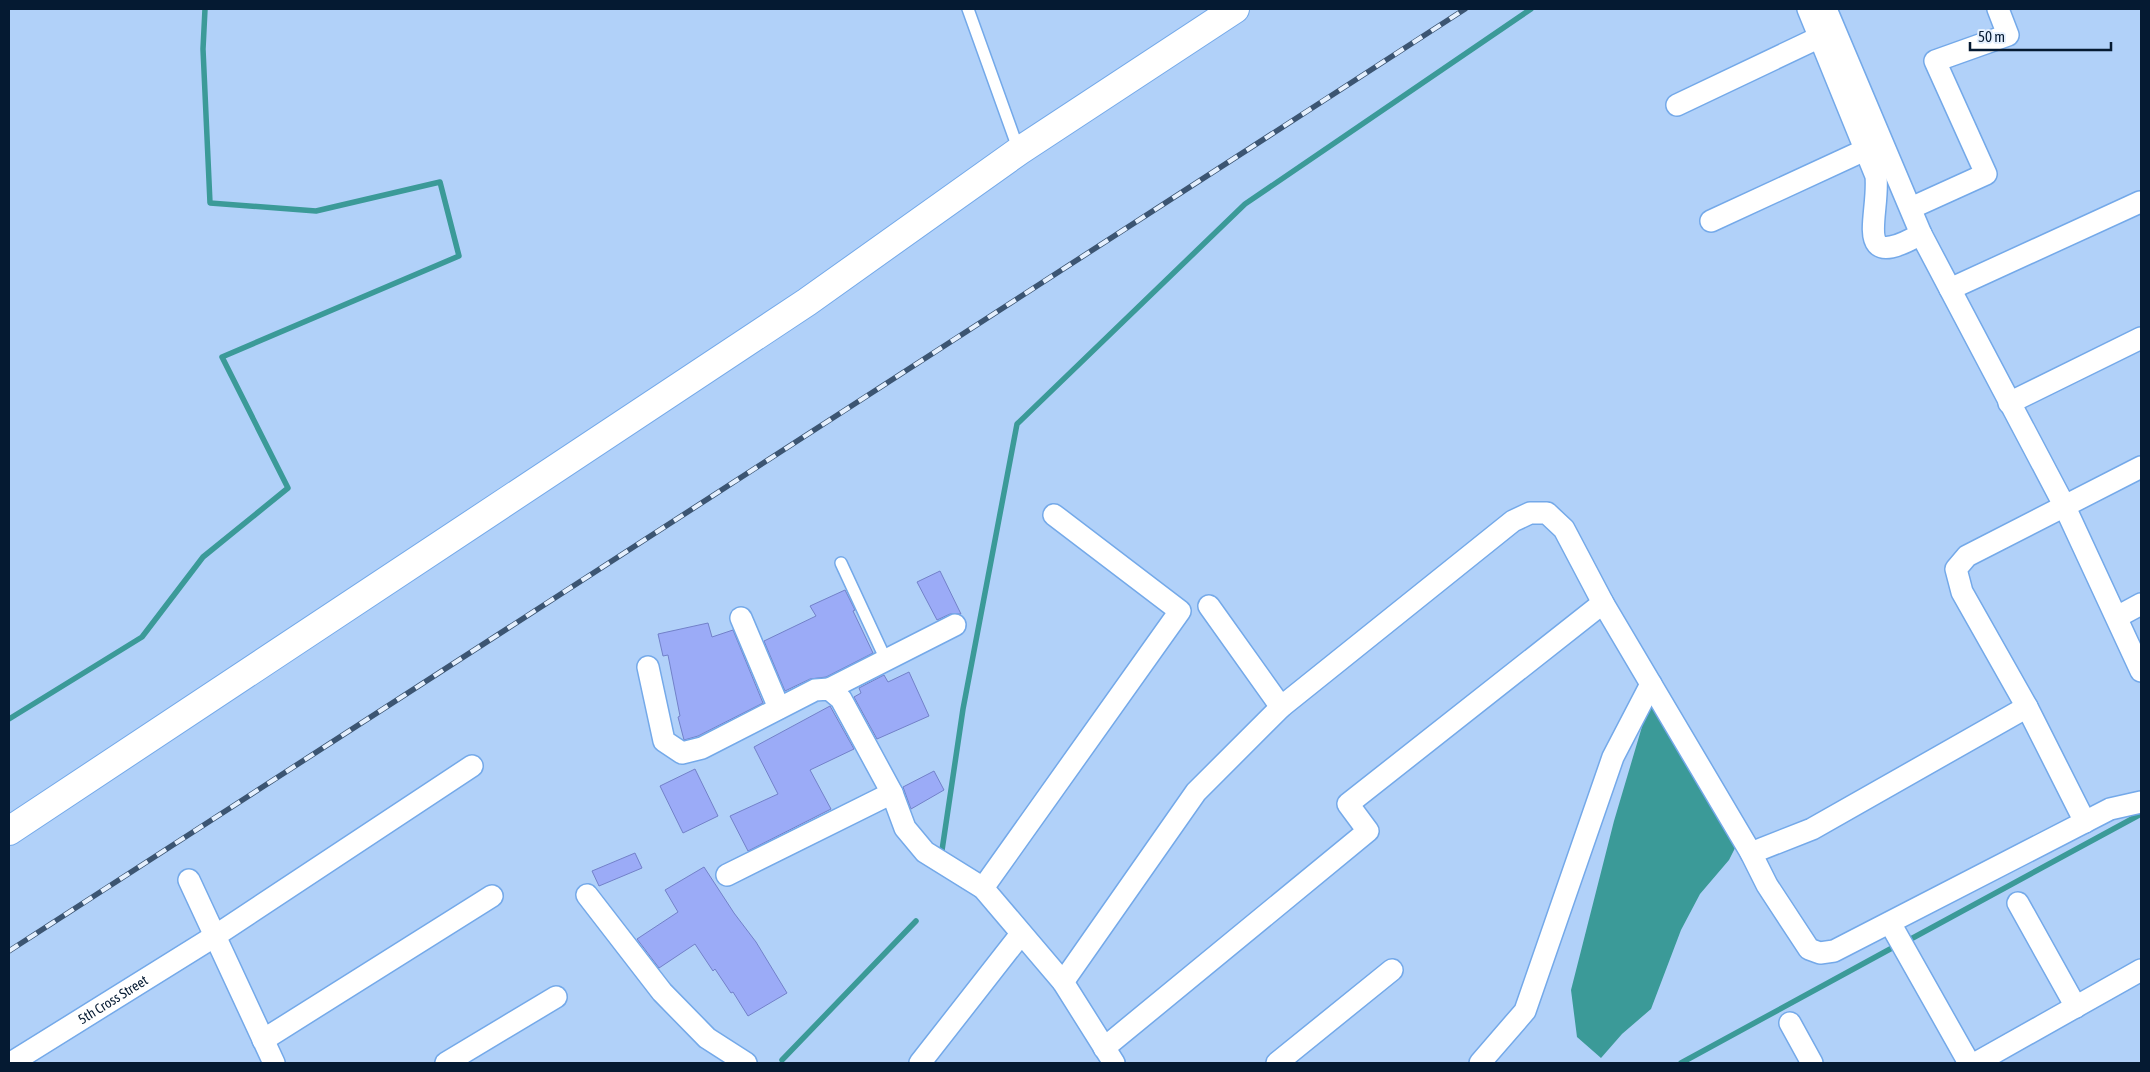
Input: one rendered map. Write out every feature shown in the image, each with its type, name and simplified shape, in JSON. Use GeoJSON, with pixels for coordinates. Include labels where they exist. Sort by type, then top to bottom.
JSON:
{"type":"FeatureCollection","features":[{"type":"Feature","properties":{"kind":"street"},"geometry":{"type":"LineString","coordinates":[[9,831],[807,302],[1019,152],[1236,9]]}},
{"type":"Feature","properties":{"kind":"street"},"geometry":{"type":"LineString","coordinates":[[1808,9],[1867,149],[1876,176],[1878,192],[1872,233],[1878,244],[1886,249],[1899,246],[1921,234]]}},
{"type":"Feature","properties":{"kind":"street"},"geometry":{"type":"LineString","coordinates":[[1826,9],[1921,234],[2064,505],[2141,671]]}},
{"type":"Feature","properties":{"kind":"street"},"geometry":{"type":"LineString","coordinates":[[1910,208],[1986,174],[1935,61],[2008,35],[1998,9]]}},
{"type":"Feature","properties":{"kind":"street"},"geometry":{"type":"LineString","coordinates":[[1677,106],[1820,38]]}},
{"type":"Feature","properties":{"kind":"street"},"geometry":{"type":"LineString","coordinates":[[1711,221],[1867,149]]}},
{"type":"Feature","properties":{"kind":"street"},"geometry":{"type":"LineString","coordinates":[[1950,290],[2140,202]]}},
{"type":"Feature","properties":{"kind":"street"},"geometry":{"type":"LineString","coordinates":[[2009,403],[2141,338]]}},
{"type":"Feature","properties":{"kind":"street"},"geometry":{"type":"LineString","coordinates":[[2085,822],[2027,707],[1962,592],[1956,569],[1967,556],[2141,467]]}},
{"type":"Feature","properties":{"kind":"street"},"geometry":{"type":"LineString","coordinates":[[1063,982],[1196,792],[1281,708],[1513,521],[1530,513],[1547,513],[1564,529],[1603,603],[1751,853],[1767,885],[1809,949],[1820,953],[1834,950],[2110,809],[2141,802]]}},
{"type":"Feature","properties":{"kind":"street"},"geometry":{"type":"LineString","coordinates":[[983,888],[1180,611],[1054,515]]}},
{"type":"Feature","properties":{"kind":"street"},"geometry":{"type":"LineString","coordinates":[[830,689],[841,699],[892,793],[905,828],[925,852],[983,888],[1063,982],[1109,1056],[1368,831],[1348,804],[1603,603]]}},
{"type":"Feature","properties":{"kind":"street"},"geometry":{"type":"LineString","coordinates":[[2117,617],[2141,604]]}},
{"type":"Feature","properties":{"kind":"street"},"geometry":{"type":"LineString","coordinates":[[1209,606],[1281,708]]}},
{"type":"Feature","properties":{"kind":"street"},"geometry":{"type":"LineString","coordinates":[[741,618],[779,708]]}},
{"type":"Feature","properties":{"kind":"street"},"geometry":{"type":"LineString","coordinates":[[648,666],[664,741],[682,753],[702,748],[815,690],[830,689],[955,625]]}},
{"type":"Feature","properties":{"kind":"street"},"geometry":{"type":"LineString","coordinates":[[1480,1063],[1524,1011],[1613,757],[1651,684]]}},
{"type":"Feature","properties":{"kind":"street"},"geometry":{"type":"LineString","coordinates":[[1751,853],[1812,829],[2027,707]]}},
{"type":"Feature","properties":{"kind":"street","name":"5th Cross Street"},"geometry":{"type":"LineString","coordinates":[[11,1063],[215,936],[472,766]]}},
{"type":"Feature","properties":{"kind":"street"},"geometry":{"type":"LineString","coordinates":[[726,875],[892,793]]}},
{"type":"Feature","properties":{"kind":"street"},"geometry":{"type":"LineString","coordinates":[[189,880],[267,1056],[492,896]]}},
{"type":"Feature","properties":{"kind":"street"},"geometry":{"type":"LineString","coordinates":[[587,896],[662,992],[707,1038],[746,1063]]}},
{"type":"Feature","properties":{"kind":"street"},"geometry":{"type":"LineString","coordinates":[[2018,903],[2076,1006]]}},
{"type":"Feature","properties":{"kind":"street"},"geometry":{"type":"LineString","coordinates":[[1890,923],[1969,1063]]}},
{"type":"Feature","properties":{"kind":"street"},"geometry":{"type":"LineString","coordinates":[[920,1063],[1021,934]]}},
{"type":"Feature","properties":{"kind":"street"},"geometry":{"type":"LineString","coordinates":[[1277,1063],[1392,970]]}},
{"type":"Feature","properties":{"kind":"street"},"geometry":{"type":"LineString","coordinates":[[1976,1063],[2141,970]]}},
{"type":"Feature","properties":{"kind":"street"},"geometry":{"type":"LineString","coordinates":[[446,1063],[556,996]]}},
{"type":"Feature","properties":{"kind":"street"},"geometry":{"type":"LineString","coordinates":[[1790,1023],[1812,1063]]}},
{"type":"Feature","properties":{"kind":"lane"},"geometry":{"type":"LineString","coordinates":[[968,9],[1019,152]]}},
{"type":"Feature","properties":{"kind":"lane"},"geometry":{"type":"LineString","coordinates":[[841,563],[886,660]]}},
{"type":"Feature","properties":{"kind":"shaded area"},"geometry":{"type":"Polygon","coordinates":[[[1649,703],[1668,731],[1736,846],[1729,860],[1700,894],[1681,930],[1651,1009],[1622,1034],[1601,1058],[1577,1037],[1571,990],[1614,821],[1649,703]]]}},
{"type":"Feature","properties":{"kind":"building"},"geometry":{"type":"Polygon","coordinates":[[[940,571],[961,614],[950,614],[937,620],[917,582],[940,571]]]}},
{"type":"Feature","properties":{"kind":"building"},"geometry":{"type":"Polygon","coordinates":[[[845,590],[873,653],[826,677],[810,679],[785,691],[764,641],[816,616],[810,606],[845,590]]]}},
{"type":"Feature","properties":{"kind":"building"},"geometry":{"type":"Polygon","coordinates":[[[708,623],[712,637],[733,630],[763,703],[698,736],[684,740],[678,717],[680,716],[668,655],[663,656],[658,634],[708,623]]]}},
{"type":"Feature","properties":{"kind":"building"},"geometry":{"type":"Polygon","coordinates":[[[909,672],[929,716],[877,739],[854,697],[861,693],[859,688],[884,675],[888,682],[909,672]]]}},
{"type":"Feature","properties":{"kind":"building"},"geometry":{"type":"Polygon","coordinates":[[[830,706],[854,749],[810,770],[831,809],[748,851],[730,816],[778,794],[754,747],[830,706]]]}},
{"type":"Feature","properties":{"kind":"building"},"geometry":{"type":"Polygon","coordinates":[[[695,769],[718,816],[683,833],[660,786],[695,769]]]}},
{"type":"Feature","properties":{"kind":"building"},"geometry":{"type":"Polygon","coordinates":[[[934,771],[944,790],[911,809],[903,787],[934,771]]]}},
{"type":"Feature","properties":{"kind":"building"},"geometry":{"type":"Polygon","coordinates":[[[635,853],[642,868],[599,886],[592,871],[635,853]]]}},
{"type":"Feature","properties":{"kind":"building"},"geometry":{"type":"Polygon","coordinates":[[[704,867],[734,913],[756,942],[787,993],[748,1016],[733,992],[731,993],[715,969],[713,971],[695,944],[659,968],[637,939],[678,912],[665,890],[704,867]]]}},
{"type":"Feature","properties":{"kind":"waterway"},"geometry":{"type":"LineString","coordinates":[[9,719],[142,637],[203,557],[288,488],[222,357],[459,256],[440,182],[316,211],[210,203],[203,49],[205,9]]}},
{"type":"Feature","properties":{"kind":"waterway"},"geometry":{"type":"LineString","coordinates":[[941,857],[963,709],[1017,424],[1245,204],[1531,9]]}},
{"type":"Feature","properties":{"kind":"waterway"},"geometry":{"type":"LineString","coordinates":[[1909,940],[2141,814]]}},
{"type":"Feature","properties":{"kind":"waterway"},"geometry":{"type":"LineString","coordinates":[[782,1060],[916,921]]}},
{"type":"Feature","properties":{"kind":"waterway"},"geometry":{"type":"LineString","coordinates":[[1681,1063],[1892,948]]}},
{"type":"Feature","properties":{"kind":"railway"},"geometry":{"type":"LineString","coordinates":[[9,951],[1465,9]]}}]}
